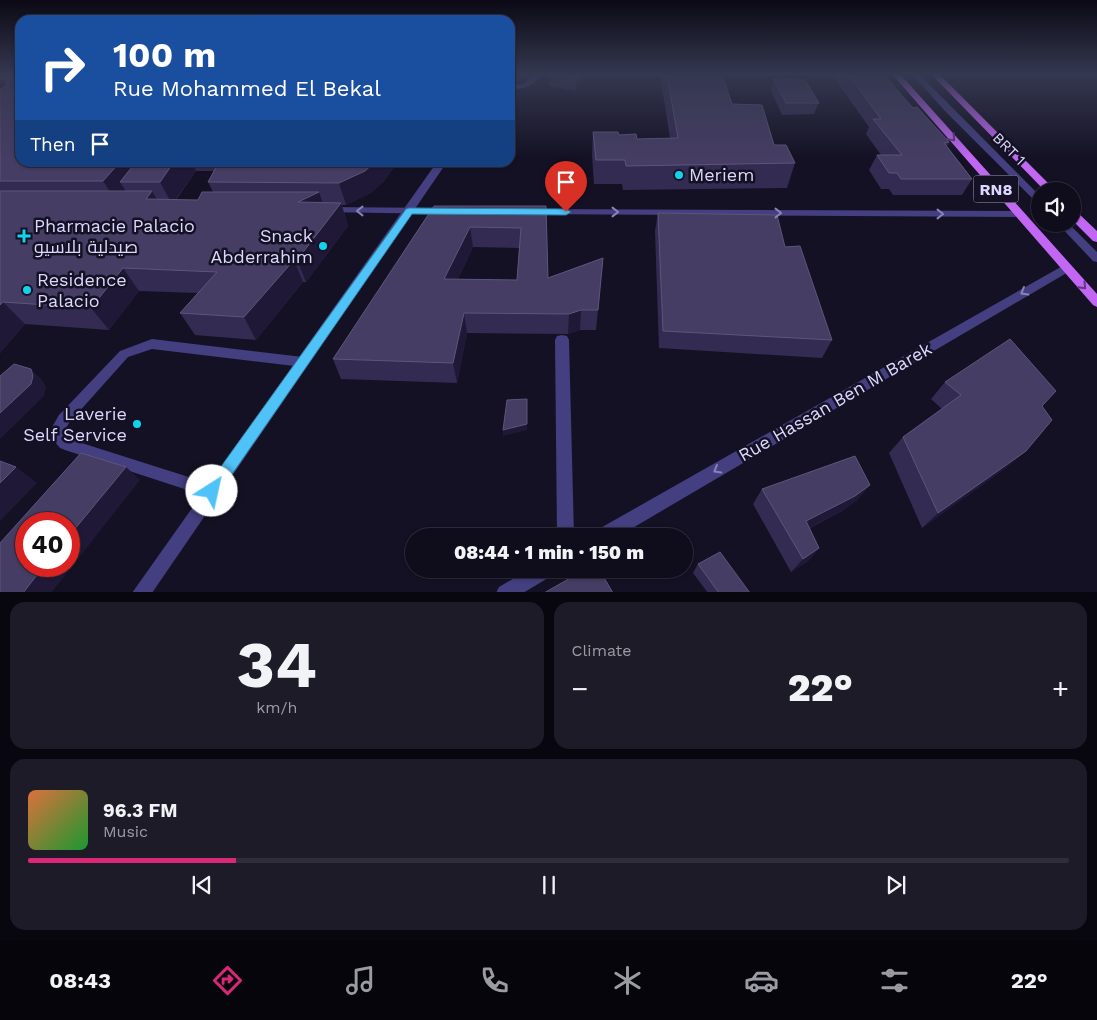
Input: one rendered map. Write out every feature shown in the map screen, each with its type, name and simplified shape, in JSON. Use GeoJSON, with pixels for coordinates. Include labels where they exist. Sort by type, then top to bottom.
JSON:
{"type":"FeatureCollection","features":[{"type":"Feature","properties":{"kind":"main road","name":"RN8"},"geometry":{"type":"LineString","coordinates":[[921,103],[1097,302]]}},
{"type":"Feature","properties":{"kind":"main road","name":"RN8"},"geometry":{"type":"LineString","coordinates":[[963,103],[1042,182]]}},
{"type":"Feature","properties":{"kind":"main road"},"geometry":{"type":"LineString","coordinates":[[1081,222],[1097,238]]}},
{"type":"Feature","properties":{"kind":"street"},"geometry":{"type":"LineString","coordinates":[[141,592],[439,167]]}},
{"type":"Feature","properties":{"kind":"street"},"geometry":{"type":"LineString","coordinates":[[310,210],[459,211]]}},
{"type":"Feature","properties":{"kind":"street"},"geometry":{"type":"LineString","coordinates":[[519,212],[1018,214]]}},
{"type":"Feature","properties":{"kind":"street","name":"Rue Hassan Ben M Barek"},"geometry":{"type":"LineString","coordinates":[[617,528],[1066,268]]}},
{"type":"Feature","properties":{"kind":"street"},"geometry":{"type":"LineString","coordinates":[[562,340],[566,528]]}},
{"type":"Feature","properties":{"kind":"street"},"geometry":{"type":"LineString","coordinates":[[506,592],[530,578]]}},
{"type":"Feature","properties":{"kind":"lane","name":"BRT 1"},"geometry":{"type":"LineString","coordinates":[[941,103],[1031,192]]}},
{"type":"Feature","properties":{"kind":"lane"},"geometry":{"type":"LineString","coordinates":[[1071,232],[1097,258]]}},
{"type":"Feature","properties":{"kind":"lane"},"geometry":{"type":"LineString","coordinates":[[212,491],[66,444],[55,434],[64,419],[124,354],[152,344],[302,362]]}},
{"type":"Feature","properties":{"kind":"building"},"geometry":{"type":"Polygon","coordinates":[[[0,103],[15,103],[15,167],[116,167],[103,181],[0,181],[0,103]]]}},
{"type":"Feature","properties":{"kind":"building"},"geometry":{"type":"Polygon","coordinates":[[[672,103],[732,103],[762,105],[774,145],[786,145],[795,163],[626,166],[625,160],[596,160],[593,132],[618,132],[619,135],[636,134],[637,139],[678,138],[672,103]]]}},
{"type":"Feature","properties":{"kind":"building"},"geometry":{"type":"Polygon","coordinates":[[[869,103],[908,103],[913,108],[917,107],[949,142],[944,143],[972,179],[901,179],[897,173],[889,173],[877,155],[902,155],[873,119],[881,119],[869,103]]]}},
{"type":"Feature","properties":{"kind":"building"},"geometry":{"type":"Polygon","coordinates":[[[132,167],[170,167],[160,182],[120,182],[132,167]]]}},
{"type":"Feature","properties":{"kind":"building"},"geometry":{"type":"Polygon","coordinates":[[[216,167],[369,167],[339,183],[208,182],[216,167]]]}},
{"type":"Feature","properties":{"kind":"building"},"geometry":{"type":"Polygon","coordinates":[[[0,191],[152,191],[146,199],[198,200],[202,192],[319,192],[298,202],[341,203],[297,260],[294,260],[244,317],[180,313],[217,272],[123,268],[91,308],[3,302],[0,305],[0,191]]]}},
{"type":"Feature","properties":{"kind":"building"},"geometry":{"type":"Polygon","coordinates":[[[434,206],[546,206],[548,278],[603,258],[598,310],[581,310],[569,314],[464,313],[453,363],[333,359],[434,206]],[[470,227],[444,279],[517,280],[521,228],[470,227]]]}},
{"type":"Feature","properties":{"kind":"building"},"geometry":{"type":"Polygon","coordinates":[[[658,213],[777,215],[785,247],[800,246],[832,340],[663,331],[658,213]]]}},
{"type":"Feature","properties":{"kind":"building"},"geometry":{"type":"Polygon","coordinates":[[[1010,339],[1056,391],[1042,406],[1052,420],[1026,451],[938,513],[903,437],[961,395],[945,382],[1010,339]]]}},
{"type":"Feature","properties":{"kind":"building"},"geometry":{"type":"Polygon","coordinates":[[[14,364],[31,369],[33,376],[31,384],[0,413],[0,376],[14,364]]]}},
{"type":"Feature","properties":{"kind":"building"},"geometry":{"type":"Polygon","coordinates":[[[527,399],[527,424],[503,430],[507,400],[527,399]]]}},
{"type":"Feature","properties":{"kind":"building"},"geometry":{"type":"Polygon","coordinates":[[[81,453],[126,467],[80,523],[80,512],[28,512],[81,453]]]}},
{"type":"Feature","properties":{"kind":"building"},"geometry":{"type":"Polygon","coordinates":[[[855,456],[870,485],[855,496],[806,521],[819,548],[803,559],[762,489],[855,456]]]}},
{"type":"Feature","properties":{"kind":"building"},"geometry":{"type":"Polygon","coordinates":[[[0,461],[16,467],[0,483],[0,461]]]}},
{"type":"Feature","properties":{"kind":"building"},"geometry":{"type":"Polygon","coordinates":[[[15,526],[15,577],[35,577],[24,592],[0,592],[0,543],[15,526]]]}},
{"type":"Feature","properties":{"kind":"building"},"geometry":{"type":"Polygon","coordinates":[[[720,552],[749,592],[718,592],[698,564],[720,552]]]}},
{"type":"Feature","properties":{"kind":"building"},"geometry":{"type":"Polygon","coordinates":[[[570,578],[604,578],[612,592],[546,592],[570,578]]]}},
{"type":"Feature","properties":{"kind":"place","name":"Meriem"},"geometry":{"type":"Point","coordinates":[679,175]}},
{"type":"Feature","properties":{"kind":"place","name":"Pharmacie Palacio صيدلية بلاسيو"},"geometry":{"type":"Point","coordinates":[24,236]}},
{"type":"Feature","properties":{"kind":"place","name":"Snack Abderrahim"},"geometry":{"type":"Point","coordinates":[323,246]}},
{"type":"Feature","properties":{"kind":"place","name":"Residence Palacio"},"geometry":{"type":"Point","coordinates":[27,290]}},
{"type":"Feature","properties":{"kind":"place","name":"Laverie Self Service"},"geometry":{"type":"Point","coordinates":[137,424]}},
{"type":"Feature","properties":{"kind":"route"},"geometry":{"type":"LineString","coordinates":[[212,491],[409,211],[566,212]]}}]}
